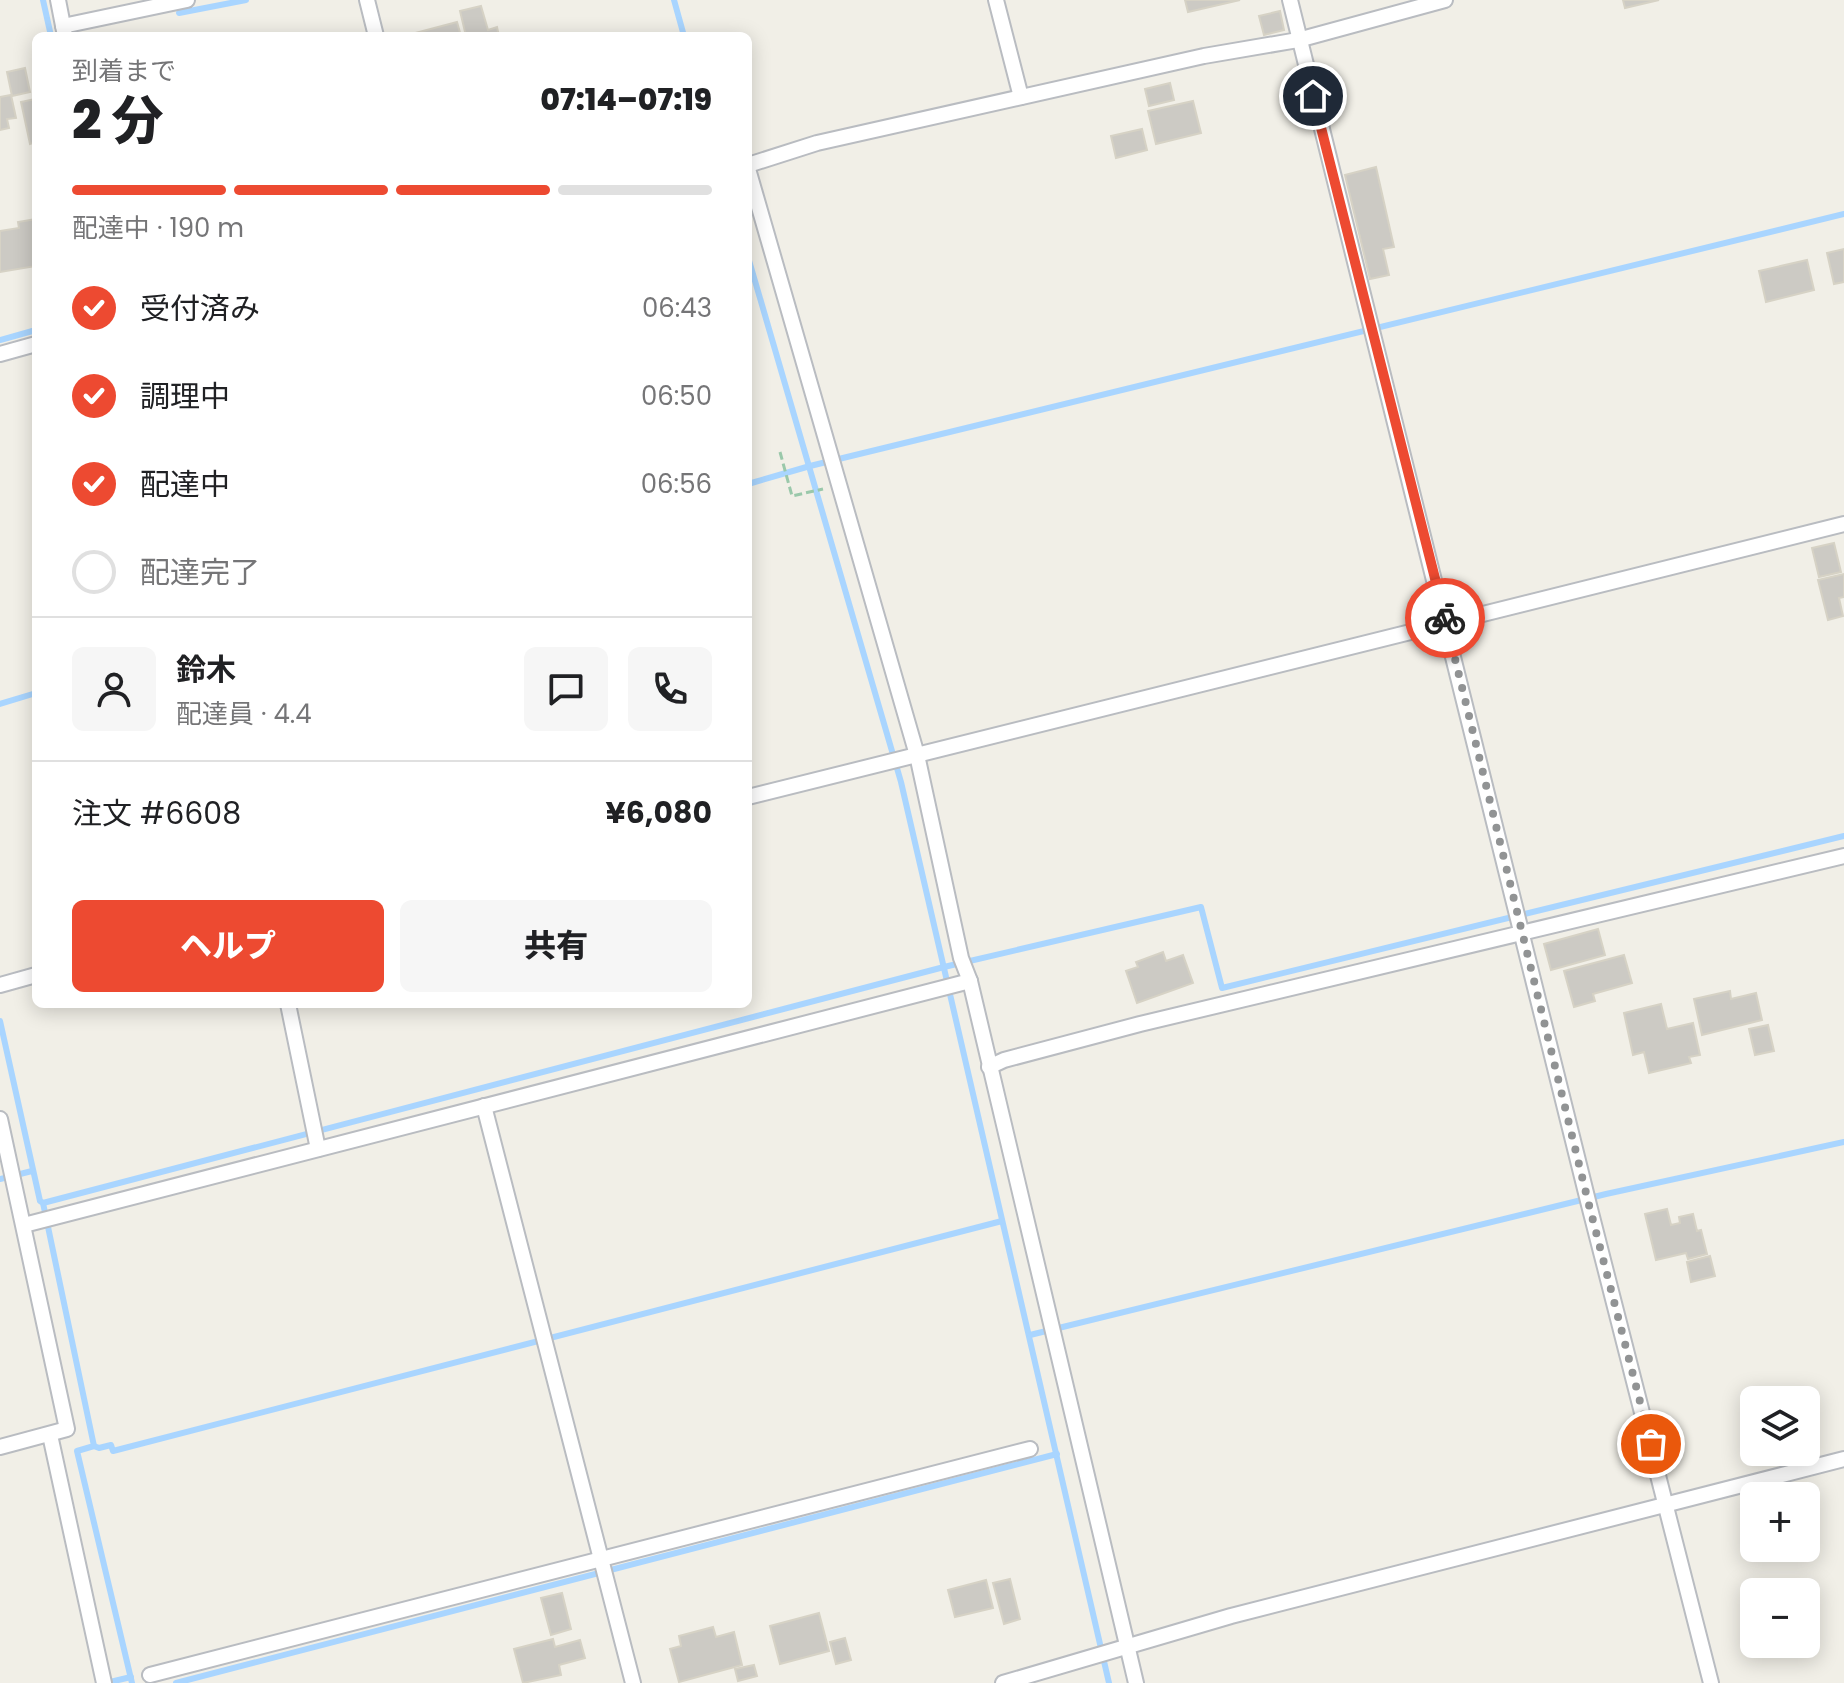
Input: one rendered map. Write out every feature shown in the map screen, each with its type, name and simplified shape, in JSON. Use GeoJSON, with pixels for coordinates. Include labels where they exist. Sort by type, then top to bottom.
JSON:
{"type":"FeatureCollection","features":[{"type":"Feature","properties":{"kind":"street"},"geometry":{"type":"LineString","coordinates":[[58,0],[64,31],[187,0]]}},
{"type":"Feature","properties":{"kind":"street"},"geometry":{"type":"LineString","coordinates":[[367,0],[375,32]]}},
{"type":"Feature","properties":{"kind":"street"},"geometry":{"type":"LineString","coordinates":[[996,0],[1021,97]]}},
{"type":"Feature","properties":{"kind":"street"},"geometry":{"type":"LineString","coordinates":[[1290,0],[1711,1683]]}},
{"type":"Feature","properties":{"kind":"street"},"geometry":{"type":"LineString","coordinates":[[752,166],[817,143],[1204,56],[1298,40],[1445,0]]}},
{"type":"Feature","properties":{"kind":"street"},"geometry":{"type":"LineString","coordinates":[[752,181],[917,755],[958,976],[989,1067],[1136,1683]]}},
{"type":"Feature","properties":{"kind":"street"},"geometry":{"type":"LineString","coordinates":[[0,354],[32,345]]}},
{"type":"Feature","properties":{"kind":"street"},"geometry":{"type":"LineString","coordinates":[[752,796],[1844,524]]}},
{"type":"Feature","properties":{"kind":"street"},"geometry":{"type":"LineString","coordinates":[[989,1067],[1004,1060],[1140,1024],[1522,929],[1844,856]]}},
{"type":"Feature","properties":{"kind":"street"},"geometry":{"type":"LineString","coordinates":[[0,985],[32,976]]}},
{"type":"Feature","properties":{"kind":"street"},"geometry":{"type":"LineString","coordinates":[[24,1225],[317,1144],[484,1106],[958,976]]}},
{"type":"Feature","properties":{"kind":"street"},"geometry":{"type":"LineString","coordinates":[[289,1008],[317,1144]]}},
{"type":"Feature","properties":{"kind":"street"},"geometry":{"type":"LineString","coordinates":[[484,1106],[633,1683]]}},
{"type":"Feature","properties":{"kind":"street"},"geometry":{"type":"LineString","coordinates":[[0,1119],[67,1429],[0,1447]]}},
{"type":"Feature","properties":{"kind":"street"},"geometry":{"type":"LineString","coordinates":[[50,1435],[103,1681]]}},
{"type":"Feature","properties":{"kind":"street"},"geometry":{"type":"LineString","coordinates":[[150,1675],[603,1569],[1030,1449]]}},
{"type":"Feature","properties":{"kind":"street"},"geometry":{"type":"LineString","coordinates":[[1003,1683],[1127,1645],[1844,1459]]}},
{"type":"Feature","properties":{"kind":"path"},"geometry":{"type":"LineString","coordinates":[[780,452],[792,496],[823,489]]}},
{"type":"Feature","properties":{"kind":"building"},"geometry":{"type":"Polygon","coordinates":[[[1185,0],[1240,0],[1188,12],[1185,0]]]}},
{"type":"Feature","properties":{"kind":"building"},"geometry":{"type":"Polygon","coordinates":[[[1623,0],[1659,0],[1625,8],[1623,0]]]}},
{"type":"Feature","properties":{"kind":"building"},"geometry":{"type":"Polygon","coordinates":[[[481,6],[488,30],[497,27],[498,32],[465,32],[460,11],[481,6]]]}},
{"type":"Feature","properties":{"kind":"building"},"geometry":{"type":"Polygon","coordinates":[[[1280,11],[1284,30],[1264,35],[1259,16],[1280,11]]]}},
{"type":"Feature","properties":{"kind":"building"},"geometry":{"type":"Polygon","coordinates":[[[457,22],[460,32],[419,32],[457,22]]]}},
{"type":"Feature","properties":{"kind":"building"},"geometry":{"type":"Polygon","coordinates":[[[25,68],[30,92],[12,96],[7,72],[25,68]]]}},
{"type":"Feature","properties":{"kind":"building"},"geometry":{"type":"Polygon","coordinates":[[[1170,83],[1174,100],[1149,106],[1145,89],[1170,83]]]}},
{"type":"Feature","properties":{"kind":"building"},"geometry":{"type":"Polygon","coordinates":[[[11,95],[16,118],[7,119],[9,128],[0,130],[0,97],[11,95]]]}},
{"type":"Feature","properties":{"kind":"building"},"geometry":{"type":"Polygon","coordinates":[[[32,100],[30,144],[21,102],[32,100]]]}},
{"type":"Feature","properties":{"kind":"building"},"geometry":{"type":"Polygon","coordinates":[[[1193,101],[1201,133],[1156,144],[1148,111],[1193,101]]]}},
{"type":"Feature","properties":{"kind":"building"},"geometry":{"type":"Polygon","coordinates":[[[1142,129],[1147,150],[1116,158],[1111,136],[1142,129]]]}},
{"type":"Feature","properties":{"kind":"building"},"geometry":{"type":"Polygon","coordinates":[[[1376,167],[1394,247],[1383,249],[1389,275],[1370,279],[1345,175],[1376,167]]]}},
{"type":"Feature","properties":{"kind":"building"},"geometry":{"type":"Polygon","coordinates":[[[32,220],[32,267],[0,272],[0,231],[19,228],[18,222],[32,220]]]}},
{"type":"Feature","properties":{"kind":"building"},"geometry":{"type":"Polygon","coordinates":[[[1844,249],[1844,282],[1834,284],[1827,253],[1844,249]]]}},
{"type":"Feature","properties":{"kind":"building"},"geometry":{"type":"Polygon","coordinates":[[[1807,260],[1814,290],[1766,302],[1759,271],[1807,260]]]}},
{"type":"Feature","properties":{"kind":"building"},"geometry":{"type":"Polygon","coordinates":[[[1834,543],[1841,572],[1819,577],[1812,548],[1834,543]]]}},
{"type":"Feature","properties":{"kind":"building"},"geometry":{"type":"Polygon","coordinates":[[[1844,574],[1844,597],[1839,598],[1843,616],[1828,620],[1818,580],[1844,574]]]}},
{"type":"Feature","properties":{"kind":"building"},"geometry":{"type":"Polygon","coordinates":[[[1598,929],[1605,955],[1551,970],[1544,944],[1598,929]]]}},
{"type":"Feature","properties":{"kind":"building"},"geometry":{"type":"Polygon","coordinates":[[[1163,952],[1166,961],[1183,955],[1193,983],[1137,1003],[1126,971],[1138,967],[1136,962],[1163,952]]]}},
{"type":"Feature","properties":{"kind":"building"},"geometry":{"type":"Polygon","coordinates":[[[1624,955],[1632,983],[1593,994],[1595,1001],[1574,1007],[1564,971],[1624,955]]]}},
{"type":"Feature","properties":{"kind":"building"},"geometry":{"type":"Polygon","coordinates":[[[1730,991],[1731,999],[1756,993],[1762,1020],[1702,1035],[1694,999],[1730,991]]]}},
{"type":"Feature","properties":{"kind":"building"},"geometry":{"type":"Polygon","coordinates":[[[1661,1004],[1667,1029],[1693,1023],[1700,1055],[1689,1057],[1691,1063],[1649,1073],[1644,1052],[1633,1055],[1624,1013],[1661,1004]]]}},
{"type":"Feature","properties":{"kind":"building"},"geometry":{"type":"Polygon","coordinates":[[[1768,1025],[1774,1051],[1755,1055],[1749,1029],[1768,1025]]]}},
{"type":"Feature","properties":{"kind":"building"},"geometry":{"type":"Polygon","coordinates":[[[1667,1209],[1671,1225],[1680,1223],[1679,1217],[1693,1214],[1707,1254],[1688,1259],[1686,1253],[1656,1260],[1645,1214],[1667,1209]]]}},
{"type":"Feature","properties":{"kind":"building"},"geometry":{"type":"Polygon","coordinates":[[[1710,1256],[1715,1276],[1691,1282],[1687,1262],[1710,1256]]]}},
{"type":"Feature","properties":{"kind":"building"},"geometry":{"type":"Polygon","coordinates":[[[1010,1579],[1020,1619],[1004,1624],[993,1583],[1010,1579]]]}},
{"type":"Feature","properties":{"kind":"building"},"geometry":{"type":"Polygon","coordinates":[[[986,1580],[993,1608],[955,1617],[948,1590],[986,1580]]]}},
{"type":"Feature","properties":{"kind":"building"},"geometry":{"type":"Polygon","coordinates":[[[562,1593],[571,1629],[551,1635],[541,1598],[562,1593]]]}},
{"type":"Feature","properties":{"kind":"building"},"geometry":{"type":"Polygon","coordinates":[[[819,1613],[829,1651],[780,1664],[770,1626],[819,1613]]]}},
{"type":"Feature","properties":{"kind":"building"},"geometry":{"type":"Polygon","coordinates":[[[713,1627],[716,1637],[734,1632],[742,1665],[679,1682],[670,1649],[681,1646],[679,1636],[713,1627]]]}},
{"type":"Feature","properties":{"kind":"building"},"geometry":{"type":"Polygon","coordinates":[[[845,1638],[851,1660],[836,1664],[830,1642],[845,1638]]]}},
{"type":"Feature","properties":{"kind":"building"},"geometry":{"type":"Polygon","coordinates":[[[553,1639],[555,1647],[580,1640],[585,1658],[559,1665],[561,1675],[523,1683],[514,1649],[553,1639]]]}},
{"type":"Feature","properties":{"kind":"building"},"geometry":{"type":"Polygon","coordinates":[[[754,1665],[757,1676],[738,1681],[735,1669],[754,1665]]]}},
{"type":"Feature","properties":{"kind":"waterway"},"geometry":{"type":"LineString","coordinates":[[43,0],[50,32]]}},
{"type":"Feature","properties":{"kind":"waterway"},"geometry":{"type":"LineString","coordinates":[[179,13],[246,0]]}},
{"type":"Feature","properties":{"kind":"waterway"},"geometry":{"type":"LineString","coordinates":[[674,0],[683,32]]}},
{"type":"Feature","properties":{"kind":"waterway"},"geometry":{"type":"LineString","coordinates":[[752,483],[810,466],[1844,214]]}},
{"type":"Feature","properties":{"kind":"waterway"},"geometry":{"type":"LineString","coordinates":[[752,271],[901,782],[1109,1683]]}},
{"type":"Feature","properties":{"kind":"waterway"},"geometry":{"type":"LineString","coordinates":[[0,340],[32,331]]}},
{"type":"Feature","properties":{"kind":"waterway"},"geometry":{"type":"LineString","coordinates":[[0,704],[32,694]]}},
{"type":"Feature","properties":{"kind":"waterway"},"geometry":{"type":"LineString","coordinates":[[43,1203],[944,967],[1201,907],[1222,988],[1844,836]]}},
{"type":"Feature","properties":{"kind":"waterway"},"geometry":{"type":"LineString","coordinates":[[0,1021],[40,1201],[43,1203],[94,1446],[77,1451],[132,1683]]}},
{"type":"Feature","properties":{"kind":"waterway"},"geometry":{"type":"LineString","coordinates":[[1030,1335],[1606,1194],[1844,1142]]}},
{"type":"Feature","properties":{"kind":"waterway"},"geometry":{"type":"LineString","coordinates":[[0,1179],[32,1171]]}},
{"type":"Feature","properties":{"kind":"waterway"},"geometry":{"type":"LineString","coordinates":[[94,1446],[111,1445],[113,1451],[1002,1221]]}},
{"type":"Feature","properties":{"kind":"waterway"},"geometry":{"type":"LineString","coordinates":[[176,1683],[1057,1454]]}},
{"type":"Feature","properties":{"kind":"waterway"},"geometry":{"type":"LineString","coordinates":[[106,1683],[131,1677]]}},
{"type":"Feature","properties":{"kind":"way so far"},"geometry":{"type":"LineString","coordinates":[[1445,618],[1651,1444]]}},
{"type":"Feature","properties":{"kind":"route"},"geometry":{"type":"LineString","coordinates":[[1313,96],[1445,618]]}}]}
